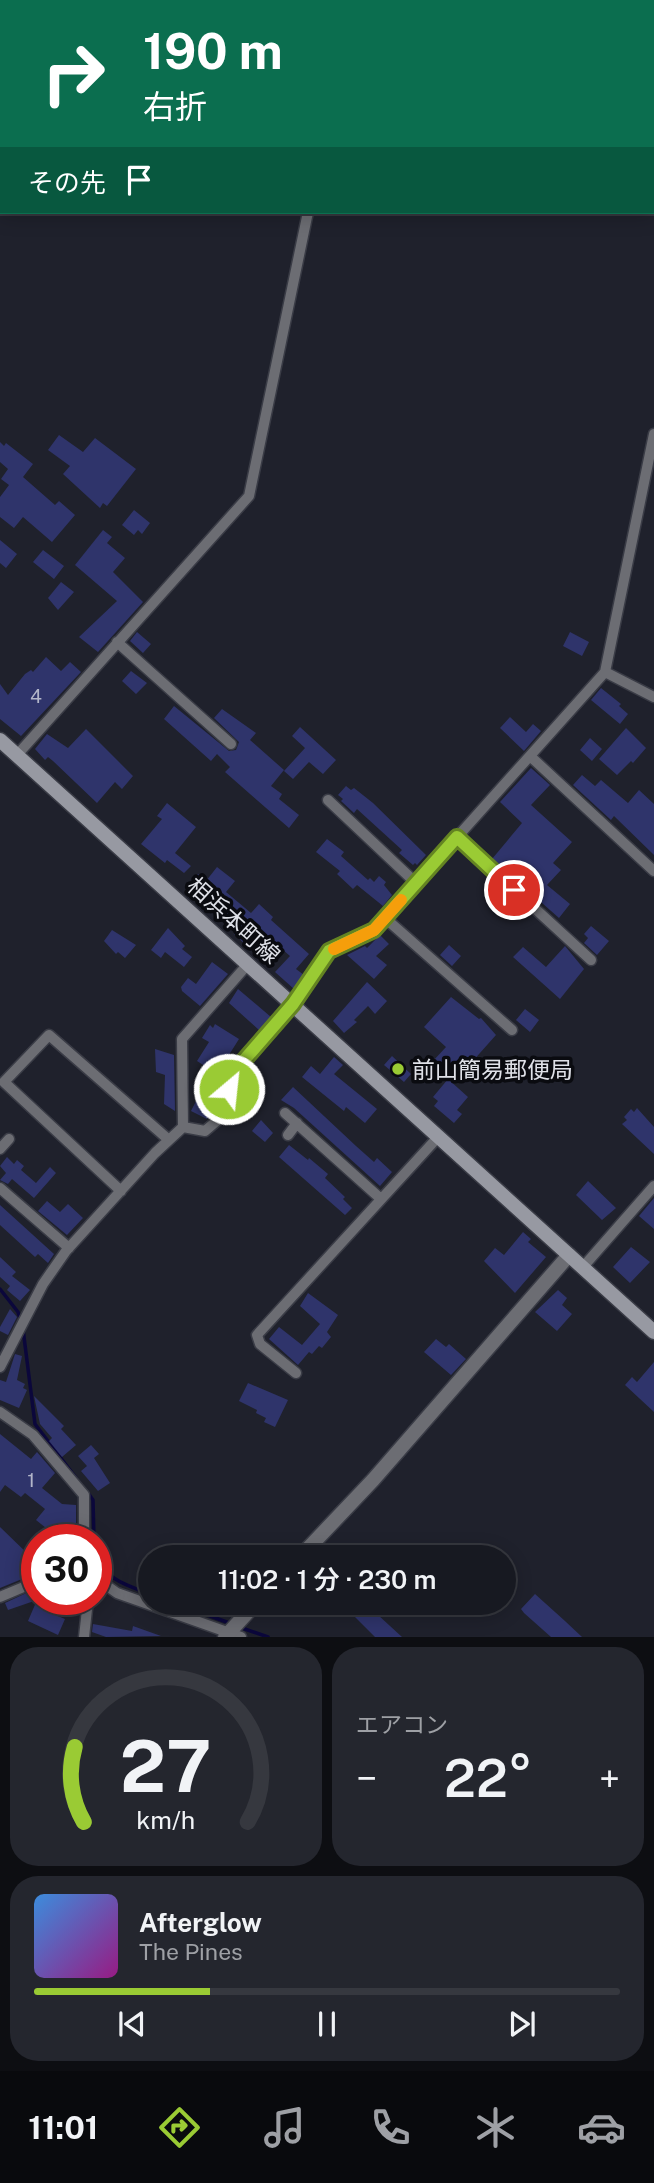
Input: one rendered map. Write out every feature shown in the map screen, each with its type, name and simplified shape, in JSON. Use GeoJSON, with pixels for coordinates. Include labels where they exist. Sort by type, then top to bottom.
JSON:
{"type":"FeatureCollection","features":[{"type":"Feature","properties":{"kind":"main road","name":"相浜本町線"},"geometry":{"type":"LineString","coordinates":[[6,748],[654,1332]]}},
{"type":"Feature","properties":{"kind":"street"},"geometry":{"type":"LineString","coordinates":[[6,748],[117,642],[249,496],[308,214]]}},
{"type":"Feature","properties":{"kind":"street"},"geometry":{"type":"LineString","coordinates":[[183,1127],[205,1130],[219,1119],[227,1103],[232,1074],[293,1004],[329,951],[374,930],[605,672],[654,434]]}},
{"type":"Feature","properties":{"kind":"street"},"geometry":{"type":"LineString","coordinates":[[117,642],[231,744]]}},
{"type":"Feature","properties":{"kind":"street"},"geometry":{"type":"LineString","coordinates":[[605,672],[654,697]]}},
{"type":"Feature","properties":{"kind":"street"},"geometry":{"type":"LineString","coordinates":[[530,756],[654,871]]}},
{"type":"Feature","properties":{"kind":"street"},"geometry":{"type":"LineString","coordinates":[[328,800],[416,883]]}},
{"type":"Feature","properties":{"kind":"street"},"geometry":{"type":"LineString","coordinates":[[457,837],[591,960]]}},
{"type":"Feature","properties":{"kind":"street"},"geometry":{"type":"LineString","coordinates":[[385,918],[512,1030]]}},
{"type":"Feature","properties":{"kind":"street"},"geometry":{"type":"LineString","coordinates":[[0,1367],[43,1283],[69,1248],[183,1127],[182,1040],[248,964]]}},
{"type":"Feature","properties":{"kind":"street"},"geometry":{"type":"LineString","coordinates":[[121,1191],[4,1082],[13,1072],[49,1035],[169,1140]]}},
{"type":"Feature","properties":{"kind":"street"},"geometry":{"type":"LineString","coordinates":[[285,1113],[381,1199]]}},
{"type":"Feature","properties":{"kind":"street"},"geometry":{"type":"LineString","coordinates":[[288,1135],[297,1123]]}},
{"type":"Feature","properties":{"kind":"street"},"geometry":{"type":"LineString","coordinates":[[296,1373],[260,1345],[257,1335],[439,1136]]}},
{"type":"Feature","properties":{"kind":"street"},"geometry":{"type":"LineString","coordinates":[[0,1149],[9,1139]]}},
{"type":"Feature","properties":{"kind":"street"},"geometry":{"type":"LineString","coordinates":[[583,1267],[654,1186]]}},
{"type":"Feature","properties":{"kind":"street"},"geometry":{"type":"LineString","coordinates":[[0,1188],[69,1248]]}},
{"type":"Feature","properties":{"kind":"street"},"geometry":{"type":"LineString","coordinates":[[311,1545],[373,1480],[569,1255]]}},
{"type":"Feature","properties":{"kind":"street"},"geometry":{"type":"LineString","coordinates":[[0,1412],[33,1435],[84,1495],[83,1524]]}},
{"type":"Feature","properties":{"kind":"street"},"geometry":{"type":"LineString","coordinates":[[0,1597],[21,1588]]}},
{"type":"Feature","properties":{"kind":"street"},"geometry":{"type":"LineString","coordinates":[[112,1589],[232,1635],[247,1615]]}},
{"type":"Feature","properties":{"kind":"street"},"geometry":{"type":"LineString","coordinates":[[83,1637],[86,1615]]}},
{"type":"Feature","properties":{"kind":"building"},"geometry":{"type":"Polygon","coordinates":[[[59,435],[83,452],[95,438],[136,469],[107,506],[103,503],[100,508],[63,474],[70,466],[48,450],[59,435]]]}},
{"type":"Feature","properties":{"kind":"building"},"geometry":{"type":"Polygon","coordinates":[[[0,442],[4,446],[6,443],[33,464],[23,477],[55,505],[59,501],[75,515],[52,542],[23,517],[14,528],[0,517],[0,497],[9,485],[1,479],[8,469],[0,462],[0,442]]]}},
{"type":"Feature","properties":{"kind":"building"},"geometry":{"type":"Polygon","coordinates":[[[134,510],[150,523],[142,534],[138,530],[134,535],[122,525],[134,510]]]}},
{"type":"Feature","properties":{"kind":"building"},"geometry":{"type":"Polygon","coordinates":[[[103,530],[112,537],[107,543],[125,558],[113,572],[143,602],[98,652],[79,637],[117,601],[75,565],[103,530]]]}},
{"type":"Feature","properties":{"kind":"building"},"geometry":{"type":"Polygon","coordinates":[[[0,540],[17,554],[6,568],[0,563],[0,540]]]}},
{"type":"Feature","properties":{"kind":"building"},"geometry":{"type":"Polygon","coordinates":[[[43,550],[64,566],[54,579],[33,562],[43,550]]]}},
{"type":"Feature","properties":{"kind":"building"},"geometry":{"type":"Polygon","coordinates":[[[61,582],[74,592],[58,610],[48,598],[61,582]]]}},
{"type":"Feature","properties":{"kind":"building"},"geometry":{"type":"Polygon","coordinates":[[[137,632],[151,644],[143,653],[130,641],[137,632]]]}},
{"type":"Feature","properties":{"kind":"building"},"geometry":{"type":"Polygon","coordinates":[[[570,632],[589,642],[582,656],[563,646],[570,632]]]}},
{"type":"Feature","properties":{"kind":"building"},"geometry":{"type":"Polygon","coordinates":[[[46,657],[61,671],[70,662],[81,672],[21,736],[0,719],[0,684],[8,695],[25,674],[31,670],[33,672],[46,657]]]}},
{"type":"Feature","properties":{"kind":"building"},"geometry":{"type":"Polygon","coordinates":[[[131,671],[147,683],[136,694],[122,681],[131,671]]]}},
{"type":"Feature","properties":{"kind":"building"},"geometry":{"type":"Polygon","coordinates":[[[601,688],[621,704],[619,706],[628,714],[620,724],[591,700],[601,688]]]}},
{"type":"Feature","properties":{"kind":"building"},"geometry":{"type":"Polygon","coordinates":[[[174,706],[229,751],[236,750],[239,742],[214,718],[222,709],[256,733],[250,740],[284,770],[271,786],[282,794],[279,799],[299,815],[289,828],[225,772],[230,767],[217,754],[211,761],[164,719],[174,706]]]}},
{"type":"Feature","properties":{"kind":"building"},"geometry":{"type":"Polygon","coordinates":[[[510,717],[526,732],[533,724],[541,731],[524,751],[500,728],[510,717]]]}},
{"type":"Feature","properties":{"kind":"building"},"geometry":{"type":"Polygon","coordinates":[[[300,727],[336,760],[323,774],[309,762],[293,779],[284,771],[305,748],[292,736],[300,727]]]}},
{"type":"Feature","properties":{"kind":"building"},"geometry":{"type":"Polygon","coordinates":[[[626,728],[646,748],[633,763],[631,761],[617,775],[599,759],[626,728]]]}},
{"type":"Feature","properties":{"kind":"building"},"geometry":{"type":"Polygon","coordinates":[[[86,729],[133,776],[122,789],[115,782],[97,803],[53,761],[48,757],[45,760],[35,749],[47,734],[68,748],[86,729]]]}},
{"type":"Feature","properties":{"kind":"building"},"geometry":{"type":"Polygon","coordinates":[[[590,738],[602,749],[592,761],[580,750],[590,738]]]}},
{"type":"Feature","properties":{"kind":"building"},"geometry":{"type":"Polygon","coordinates":[[[531,768],[550,785],[531,805],[572,842],[553,863],[561,870],[547,885],[570,904],[559,918],[492,859],[522,823],[500,802],[531,768]]]}},
{"type":"Feature","properties":{"kind":"building"},"geometry":{"type":"Polygon","coordinates":[[[582,775],[595,786],[601,780],[628,803],[639,790],[654,804],[654,855],[614,816],[611,820],[573,785],[582,775]]]}},
{"type":"Feature","properties":{"kind":"building"},"geometry":{"type":"Polygon","coordinates":[[[346,786],[351,790],[354,788],[373,803],[426,855],[417,865],[413,865],[399,853],[402,850],[357,809],[354,813],[341,801],[343,799],[338,795],[346,786]]]}},
{"type":"Feature","properties":{"kind":"building"},"geometry":{"type":"Polygon","coordinates":[[[167,803],[196,827],[175,853],[191,866],[184,873],[167,860],[165,863],[141,844],[162,819],[157,816],[167,803]]]}},
{"type":"Feature","properties":{"kind":"building"},"geometry":{"type":"Polygon","coordinates":[[[327,839],[344,852],[341,856],[368,880],[370,878],[374,882],[379,876],[386,882],[384,885],[392,895],[383,906],[357,885],[353,889],[337,874],[340,871],[316,852],[327,839]]]}},
{"type":"Feature","properties":{"kind":"building"},"geometry":{"type":"Polygon","coordinates":[[[217,867],[235,881],[226,892],[251,913],[259,904],[273,917],[271,920],[309,954],[296,969],[304,975],[294,989],[275,972],[290,956],[261,931],[248,947],[234,934],[236,932],[186,888],[198,874],[206,881],[217,867]]]}},
{"type":"Feature","properties":{"kind":"building"},"geometry":{"type":"Polygon","coordinates":[[[591,926],[609,941],[597,955],[584,943],[588,938],[584,934],[591,926]]]}},
{"type":"Feature","properties":{"kind":"building"},"geometry":{"type":"Polygon","coordinates":[[[168,928],[185,946],[182,949],[192,957],[184,967],[165,952],[161,958],[151,950],[168,928]]]}},
{"type":"Feature","properties":{"kind":"building"},"geometry":{"type":"Polygon","coordinates":[[[112,930],[136,945],[125,958],[118,952],[116,954],[104,941],[112,930]]]}},
{"type":"Feature","properties":{"kind":"building"},"geometry":{"type":"Polygon","coordinates":[[[380,935],[389,944],[376,956],[387,965],[374,979],[347,955],[365,946],[367,948],[380,935]]]}},
{"type":"Feature","properties":{"kind":"building"},"geometry":{"type":"Polygon","coordinates":[[[449,945],[461,956],[452,966],[440,955],[449,945]]]}},
{"type":"Feature","properties":{"kind":"building"},"geometry":{"type":"Polygon","coordinates":[[[565,946],[584,969],[560,999],[513,957],[523,947],[546,967],[565,946]]]}},
{"type":"Feature","properties":{"kind":"building"},"geometry":{"type":"Polygon","coordinates":[[[212,962],[228,974],[200,1006],[182,991],[181,987],[188,978],[196,984],[212,962]]]}},
{"type":"Feature","properties":{"kind":"building"},"geometry":{"type":"Polygon","coordinates":[[[367,982],[387,1001],[375,1014],[368,1006],[354,1020],[357,1022],[344,1033],[333,1021],[367,982]]]}},
{"type":"Feature","properties":{"kind":"building"},"geometry":{"type":"Polygon","coordinates":[[[238,989],[271,1017],[259,1030],[229,1003],[238,989]]]}},
{"type":"Feature","properties":{"kind":"building"},"geometry":{"type":"Polygon","coordinates":[[[451,997],[481,1018],[496,1035],[455,1081],[433,1061],[446,1047],[424,1027],[451,997]]]}},
{"type":"Feature","properties":{"kind":"building"},"geometry":{"type":"Polygon","coordinates":[[[525,1009],[539,1020],[530,1032],[516,1020],[525,1009]]]}},
{"type":"Feature","properties":{"kind":"building"},"geometry":{"type":"Polygon","coordinates":[[[215,1024],[239,1039],[217,1074],[197,1061],[209,1042],[202,1038],[210,1025],[213,1028],[215,1024]]]}},
{"type":"Feature","properties":{"kind":"building"},"geometry":{"type":"Polygon","coordinates":[[[155,1049],[174,1055],[175,1111],[164,1104],[165,1075],[156,1072],[155,1049]]]}},
{"type":"Feature","properties":{"kind":"building","name":"前山簡易郵便局"},"geometry":{"type":"Polygon","coordinates":[[[392,1056],[411,1074],[404,1082],[384,1065],[392,1056]]]}},
{"type":"Feature","properties":{"kind":"building"},"geometry":{"type":"Polygon","coordinates":[[[334,1057],[343,1065],[334,1074],[377,1109],[365,1123],[346,1107],[344,1111],[302,1077],[311,1066],[320,1074],[334,1057]]]}},
{"type":"Feature","properties":{"kind":"building"},"geometry":{"type":"Polygon","coordinates":[[[448,1079],[468,1097],[457,1110],[462,1114],[454,1123],[434,1106],[438,1101],[433,1097],[448,1079]]]}},
{"type":"Feature","properties":{"kind":"building"},"geometry":{"type":"Polygon","coordinates":[[[293,1087],[374,1162],[377,1158],[392,1172],[380,1186],[294,1108],[281,1100],[293,1087]]]}},
{"type":"Feature","properties":{"kind":"building"},"geometry":{"type":"Polygon","coordinates":[[[198,1097],[216,1106],[207,1119],[191,1111],[198,1097]]]}},
{"type":"Feature","properties":{"kind":"building"},"geometry":{"type":"Polygon","coordinates":[[[637,1108],[654,1127],[654,1154],[622,1124],[627,1120],[624,1117],[631,1109],[634,1112],[637,1108]]]}},
{"type":"Feature","properties":{"kind":"building"},"geometry":{"type":"Polygon","coordinates":[[[261,1120],[273,1133],[265,1142],[252,1131],[261,1120]]]}},
{"type":"Feature","properties":{"kind":"building"},"geometry":{"type":"Polygon","coordinates":[[[289,1145],[328,1174],[325,1178],[345,1197],[343,1199],[352,1208],[345,1215],[279,1157],[289,1145]]]}},
{"type":"Feature","properties":{"kind":"building"},"geometry":{"type":"Polygon","coordinates":[[[7,1157],[14,1164],[17,1160],[24,1166],[21,1170],[36,1183],[50,1167],[56,1173],[34,1198],[12,1179],[8,1184],[0,1180],[6,1173],[0,1166],[7,1157]]]}},
{"type":"Feature","properties":{"kind":"building"},"geometry":{"type":"Polygon","coordinates":[[[588,1181],[616,1208],[602,1220],[576,1195],[588,1181]]]}},
{"type":"Feature","properties":{"kind":"building"},"geometry":{"type":"Polygon","coordinates":[[[654,1198],[654,1229],[639,1216],[654,1198]]]}},
{"type":"Feature","properties":{"kind":"building"},"geometry":{"type":"Polygon","coordinates":[[[47,1201],[60,1212],[68,1204],[83,1218],[67,1235],[38,1211],[47,1201]]]}},
{"type":"Feature","properties":{"kind":"building"},"geometry":{"type":"Polygon","coordinates":[[[0,1205],[54,1254],[48,1263],[38,1254],[35,1257],[0,1225],[0,1205]]]}},
{"type":"Feature","properties":{"kind":"building"},"geometry":{"type":"Polygon","coordinates":[[[523,1232],[531,1239],[528,1242],[546,1257],[515,1293],[484,1261],[495,1248],[504,1255],[523,1232]]]}},
{"type":"Feature","properties":{"kind":"building"},"geometry":{"type":"Polygon","coordinates":[[[631,1247],[650,1262],[630,1283],[613,1267],[631,1247]]]}},
{"type":"Feature","properties":{"kind":"building"},"geometry":{"type":"Polygon","coordinates":[[[0,1257],[16,1272],[12,1276],[30,1290],[20,1301],[7,1290],[10,1286],[0,1277],[0,1257]]]}},
{"type":"Feature","properties":{"kind":"building"},"geometry":{"type":"Polygon","coordinates":[[[558,1290],[567,1298],[562,1305],[572,1314],[557,1331],[535,1312],[558,1290]]]}},
{"type":"Feature","properties":{"kind":"building"},"geometry":{"type":"Polygon","coordinates":[[[308,1293],[338,1315],[327,1332],[331,1337],[322,1348],[319,1346],[312,1354],[309,1352],[298,1365],[269,1339],[279,1327],[302,1345],[320,1324],[300,1306],[308,1293]]]}},
{"type":"Feature","properties":{"kind":"building"},"geometry":{"type":"Polygon","coordinates":[[[10,1309],[17,1317],[8,1335],[0,1331],[0,1327],[10,1309]]]}},
{"type":"Feature","properties":{"kind":"building"},"geometry":{"type":"Polygon","coordinates":[[[436,1339],[446,1347],[449,1344],[466,1359],[451,1375],[424,1352],[436,1339]]]}},
{"type":"Feature","properties":{"kind":"building"},"geometry":{"type":"Polygon","coordinates":[[[15,1354],[22,1356],[17,1380],[25,1384],[23,1388],[27,1390],[19,1408],[0,1400],[0,1380],[6,1382],[15,1354]]]}},
{"type":"Feature","properties":{"kind":"building"},"geometry":{"type":"Polygon","coordinates":[[[654,1362],[654,1412],[625,1385],[632,1377],[637,1382],[654,1362]]]}},
{"type":"Feature","properties":{"kind":"building"},"geometry":{"type":"Polygon","coordinates":[[[248,1383],[288,1400],[275,1427],[264,1422],[266,1418],[256,1413],[257,1410],[239,1401],[248,1383]]]}},
{"type":"Feature","properties":{"kind":"building"},"geometry":{"type":"Polygon","coordinates":[[[34,1396],[64,1426],[61,1429],[76,1445],[62,1457],[49,1441],[52,1438],[40,1424],[34,1396]]]}},
{"type":"Feature","properties":{"kind":"building"},"geometry":{"type":"Polygon","coordinates":[[[0,1434],[31,1459],[37,1452],[55,1473],[42,1488],[62,1504],[76,1505],[76,1524],[41,1524],[36,1520],[45,1509],[25,1493],[21,1497],[5,1485],[0,1492],[0,1434]]]}},
{"type":"Feature","properties":{"kind":"building"},"geometry":{"type":"Polygon","coordinates":[[[91,1445],[99,1454],[94,1458],[110,1483],[98,1491],[81,1471],[87,1466],[78,1456],[91,1445]]]}},
{"type":"Feature","properties":{"kind":"building"},"geometry":{"type":"Polygon","coordinates":[[[0,1527],[21,1547],[21,1579],[0,1588],[0,1527]]]}},
{"type":"Feature","properties":{"kind":"building"},"geometry":{"type":"Polygon","coordinates":[[[535,1594],[582,1637],[551,1637],[524,1613],[521,1609],[535,1594]]]}},
{"type":"Feature","properties":{"kind":"building"},"geometry":{"type":"Polygon","coordinates":[[[21,1596],[21,1606],[8,1610],[5,1603],[21,1596]]]}},
{"type":"Feature","properties":{"kind":"building"},"geometry":{"type":"Polygon","coordinates":[[[31,1615],[55,1615],[65,1619],[58,1635],[28,1621],[31,1615]]]}},
{"type":"Feature","properties":{"kind":"building"},"geometry":{"type":"Polygon","coordinates":[[[353,1615],[378,1615],[402,1637],[375,1637],[353,1615]]]}},
{"type":"Feature","properties":{"kind":"building"},"geometry":{"type":"Polygon","coordinates":[[[93,1624],[132,1631],[133,1626],[161,1636],[106,1637],[92,1632],[93,1624]]]}},
{"type":"Feature","properties":{"kind":"waterway"},"geometry":{"type":"LineString","coordinates":[[0,1289],[18,1312],[21,1322]]}},
{"type":"Feature","properties":{"kind":"waterway"},"geometry":{"type":"LineString","coordinates":[[23,1329],[35,1424],[76,1478]]}},
{"type":"Feature","properties":{"kind":"waterway"},"geometry":{"type":"LineString","coordinates":[[88,1493],[93,1500],[94,1524]]}},
{"type":"Feature","properties":{"kind":"waterway"},"geometry":{"type":"LineString","coordinates":[[112,1577],[138,1589]]}},
{"type":"Feature","properties":{"kind":"waterway"},"geometry":{"type":"LineString","coordinates":[[208,1615],[232,1624]]}},
{"type":"Feature","properties":{"kind":"waterway"},"geometry":{"type":"LineString","coordinates":[[239,1627],[268,1637]]}},
{"type":"Feature","properties":{"kind":"slow traffic"},"geometry":{"type":"LineString","coordinates":[[334,949],[374,930],[401,900]]}},
{"type":"Feature","properties":{"kind":"place","name":"前山簡易郵便局"},"geometry":{"type":"Point","coordinates":[398,1069]}},
{"type":"Feature","properties":{"kind":"route"},"geometry":{"type":"LineString","coordinates":[[229,1089],[232,1074],[293,1004],[329,951],[374,930],[457,837],[514,890]]}}]}
